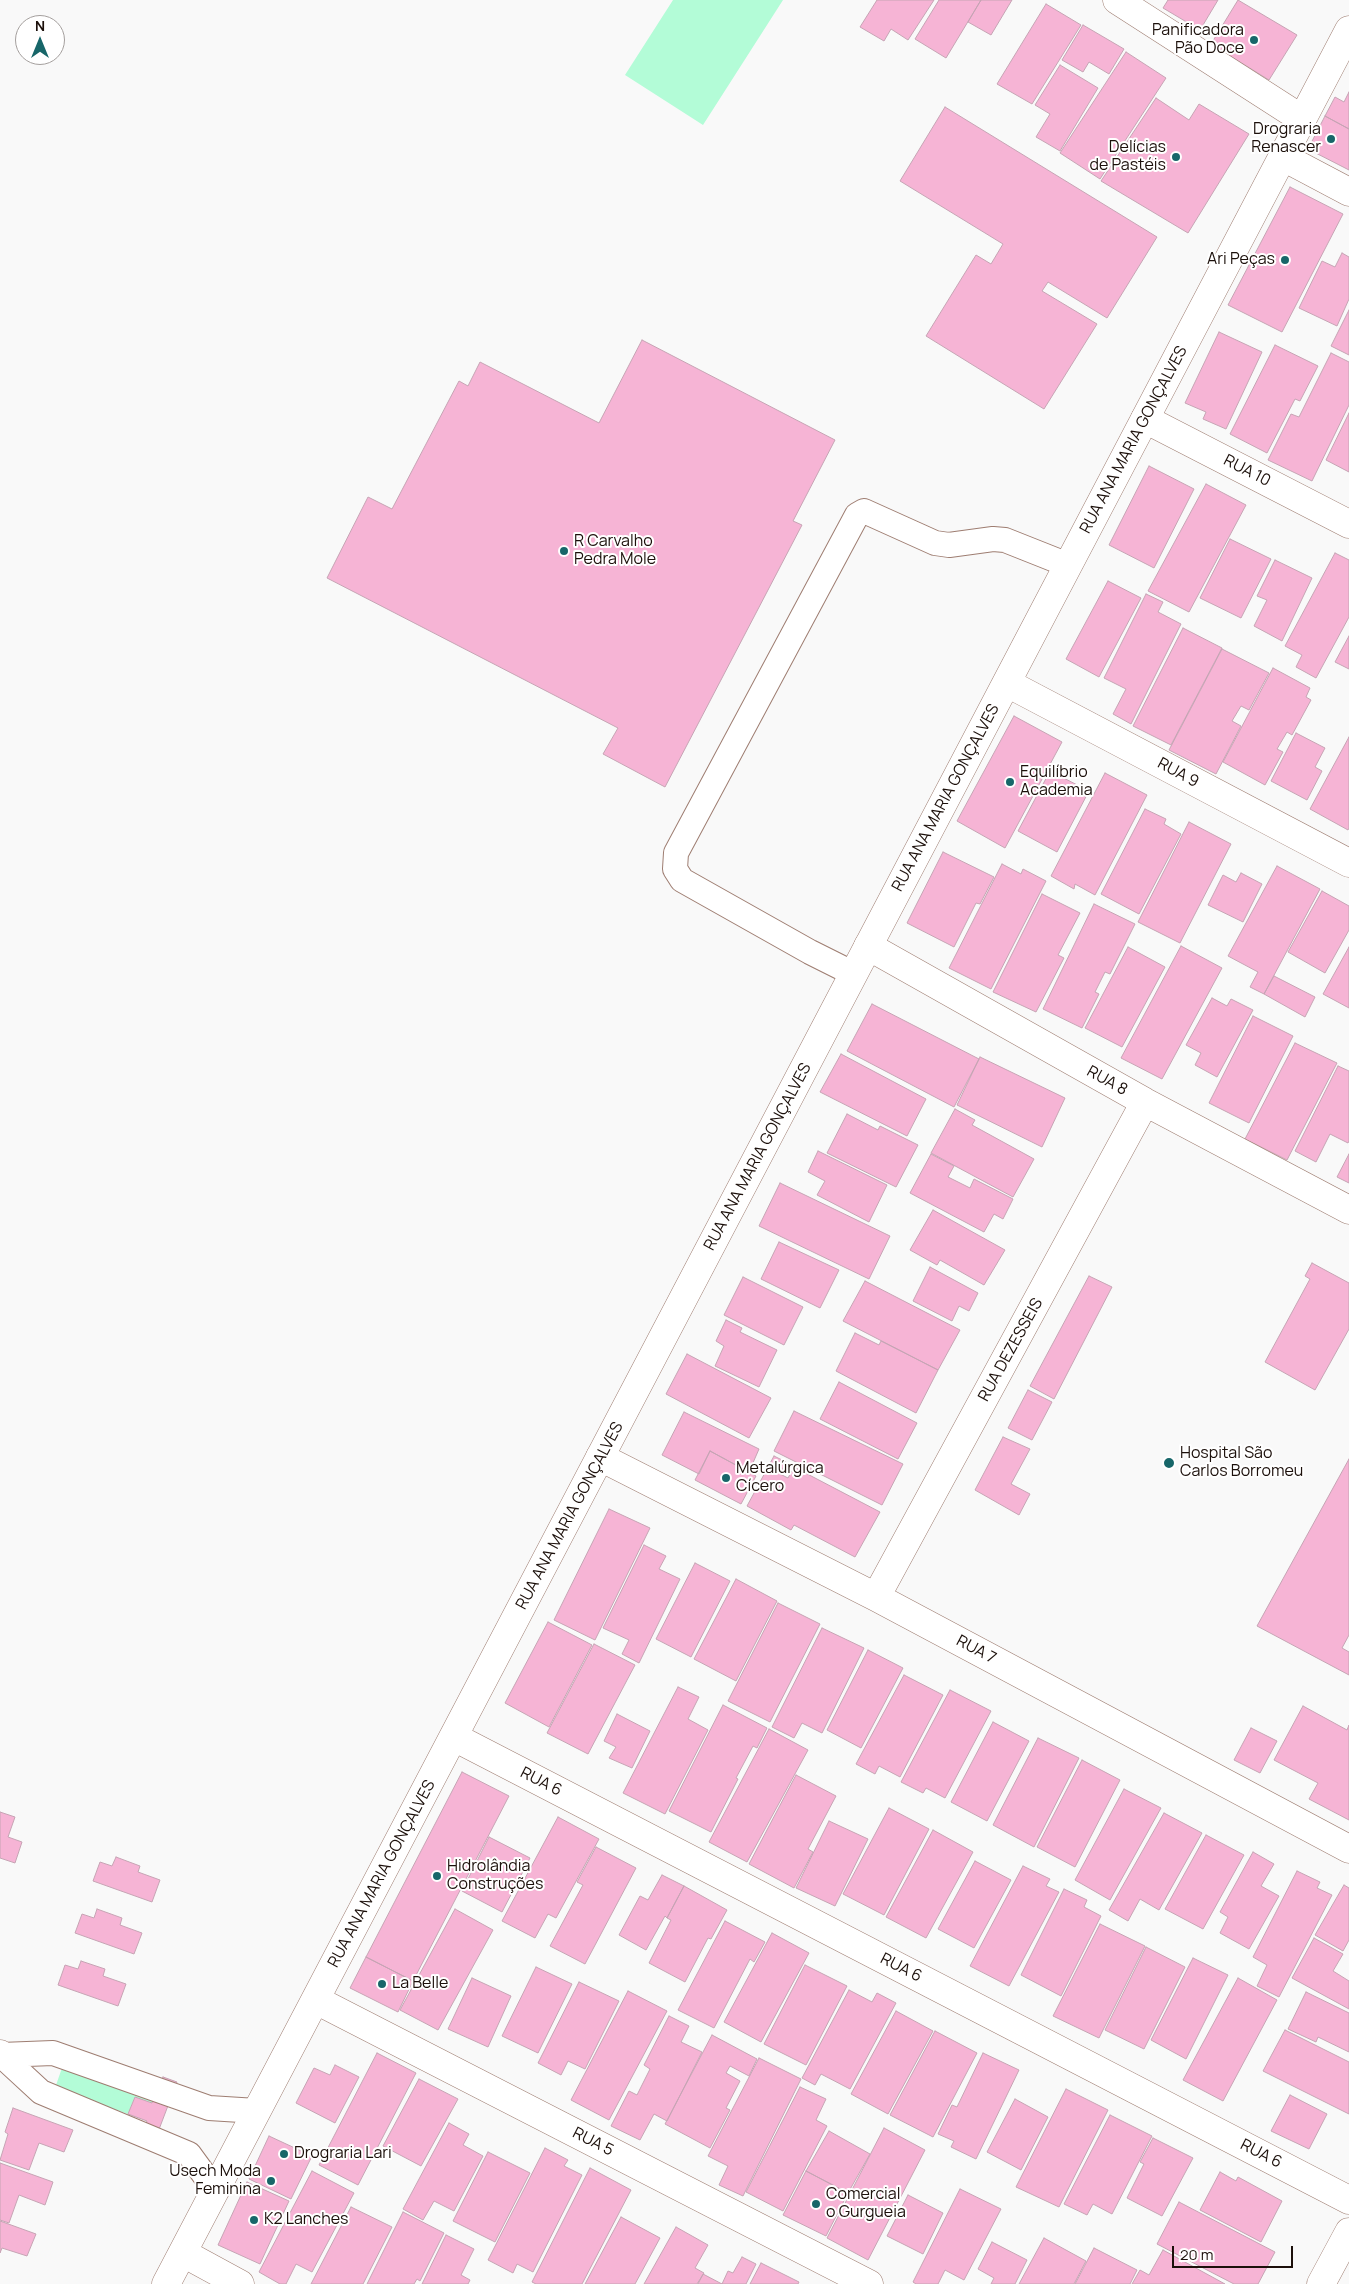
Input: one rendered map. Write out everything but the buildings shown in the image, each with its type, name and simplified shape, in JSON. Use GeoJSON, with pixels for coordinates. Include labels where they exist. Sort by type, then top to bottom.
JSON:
{"type":"FeatureCollection","features":[{"type":"Feature","properties":{"kind":"street"},"geometry":{"type":"LineString","coordinates":[[1117,0],[1302,118]]}},
{"type":"Feature","properties":{"kind":"street","name":"RUA ANA MARIA GONÇALVES"},"geometry":{"type":"LineString","coordinates":[[166,2284],[1349,30]]}},
{"type":"Feature","properties":{"kind":"street"},"geometry":{"type":"LineString","coordinates":[[1283,157],[1349,192]]}},
{"type":"Feature","properties":{"kind":"street","name":"RUA 10"},"geometry":{"type":"LineString","coordinates":[[1145,419],[1349,524]]}},
{"type":"Feature","properties":{"kind":"street","name":"RUA 9"},"geometry":{"type":"LineString","coordinates":[[1007,683],[1349,863]]}},
{"type":"Feature","properties":{"kind":"street","name":"RUA 8"},"geometry":{"type":"LineString","coordinates":[[868,946],[1145,1102],[1349,1210]]}},
{"type":"Feature","properties":{"kind":"street","name":"RUA DEZESSEIS"},"geometry":{"type":"LineString","coordinates":[[876,1597],[1145,1102]]}},
{"type":"Feature","properties":{"kind":"street","name":"RUA 7"},"geometry":{"type":"LineString","coordinates":[[600,1458],[876,1597],[1349,1849]]}},
{"type":"Feature","properties":{"kind":"street","name":"RUA 6"},"geometry":{"type":"LineString","coordinates":[[454,1737],[1349,2200]]}},
{"type":"Feature","properties":{"kind":"street","name":"RUA 5"},"geometry":{"type":"LineString","coordinates":[[316,2000],[869,2284]]}},
{"type":"Feature","properties":{"kind":"street"},"geometry":{"type":"LineString","coordinates":[[1321,2284],[1349,2232]]}},
{"type":"Feature","properties":{"kind":"street"},"geometry":{"type":"LineString","coordinates":[[183,2253],[240,2284]]}},
{"type":"Feature","properties":{"kind":"lane"},"geometry":{"type":"LineString","coordinates":[[854,974],[810,952],[682,880],[675,869],[676,853],[857,515],[864,510],[935,543],[949,545],[992,539],[1005,540],[1068,566]]}},
{"type":"Feature","properties":{"kind":"lane"},"geometry":{"type":"LineString","coordinates":[[0,2055],[53,2053],[209,2108],[257,2111]]}},
{"type":"Feature","properties":{"kind":"lane"},"geometry":{"type":"LineString","coordinates":[[0,2055],[41,2092],[189,2154],[216,2191]]}},
{"type":"Feature","properties":{"kind":"green space"},"geometry":{"type":"Polygon","coordinates":[[[673,0],[783,0],[703,125],[625,75],[673,0]]]}},
{"type":"Feature","properties":{"kind":"green space"},"geometry":{"type":"Polygon","coordinates":[[[63,2065],[154,2098],[152,2103],[135,2097],[128,2114],[55,2088],[63,2065]]]}},
{"type":"Feature","properties":{"kind":"place","name":"Panificadora Pão Doce"},"geometry":{"type":"Point","coordinates":[1254,40]}},
{"type":"Feature","properties":{"kind":"place","name":"Drograria Renascer"},"geometry":{"type":"Point","coordinates":[1331,139]}},
{"type":"Feature","properties":{"kind":"place","name":"Delícias de Pastéis"},"geometry":{"type":"Point","coordinates":[1176,157]}},
{"type":"Feature","properties":{"kind":"place","name":"Ari Peças"},"geometry":{"type":"Point","coordinates":[1285,260]}},
{"type":"Feature","properties":{"kind":"place","name":"R Carvalho Pedra Mole"},"geometry":{"type":"Point","coordinates":[564,551]}},
{"type":"Feature","properties":{"kind":"place","name":"Equilíbrio Academia"},"geometry":{"type":"Point","coordinates":[1010,782]}},
{"type":"Feature","properties":{"kind":"place","name":"Hospital São Carlos Borromeu"},"geometry":{"type":"Point","coordinates":[1169,1463]}},
{"type":"Feature","properties":{"kind":"place","name":"Metalúrgica Cícero"},"geometry":{"type":"Point","coordinates":[726,1478]}},
{"type":"Feature","properties":{"kind":"place","name":"Hidrolândia Construções"},"geometry":{"type":"Point","coordinates":[437,1876]}},
{"type":"Feature","properties":{"kind":"place","name":"La Belle"},"geometry":{"type":"Point","coordinates":[382,1984]}},
{"type":"Feature","properties":{"kind":"place","name":"Drograria Lari"},"geometry":{"type":"Point","coordinates":[284,2154]}},
{"type":"Feature","properties":{"kind":"place","name":"Usech Moda Feminina"},"geometry":{"type":"Point","coordinates":[271,2181]}},
{"type":"Feature","properties":{"kind":"place","name":"Comercial o Gurgueia"},"geometry":{"type":"Point","coordinates":[816,2204]}},
{"type":"Feature","properties":{"kind":"place","name":"K2 Lanches"},"geometry":{"type":"Point","coordinates":[254,2220]}}]}
